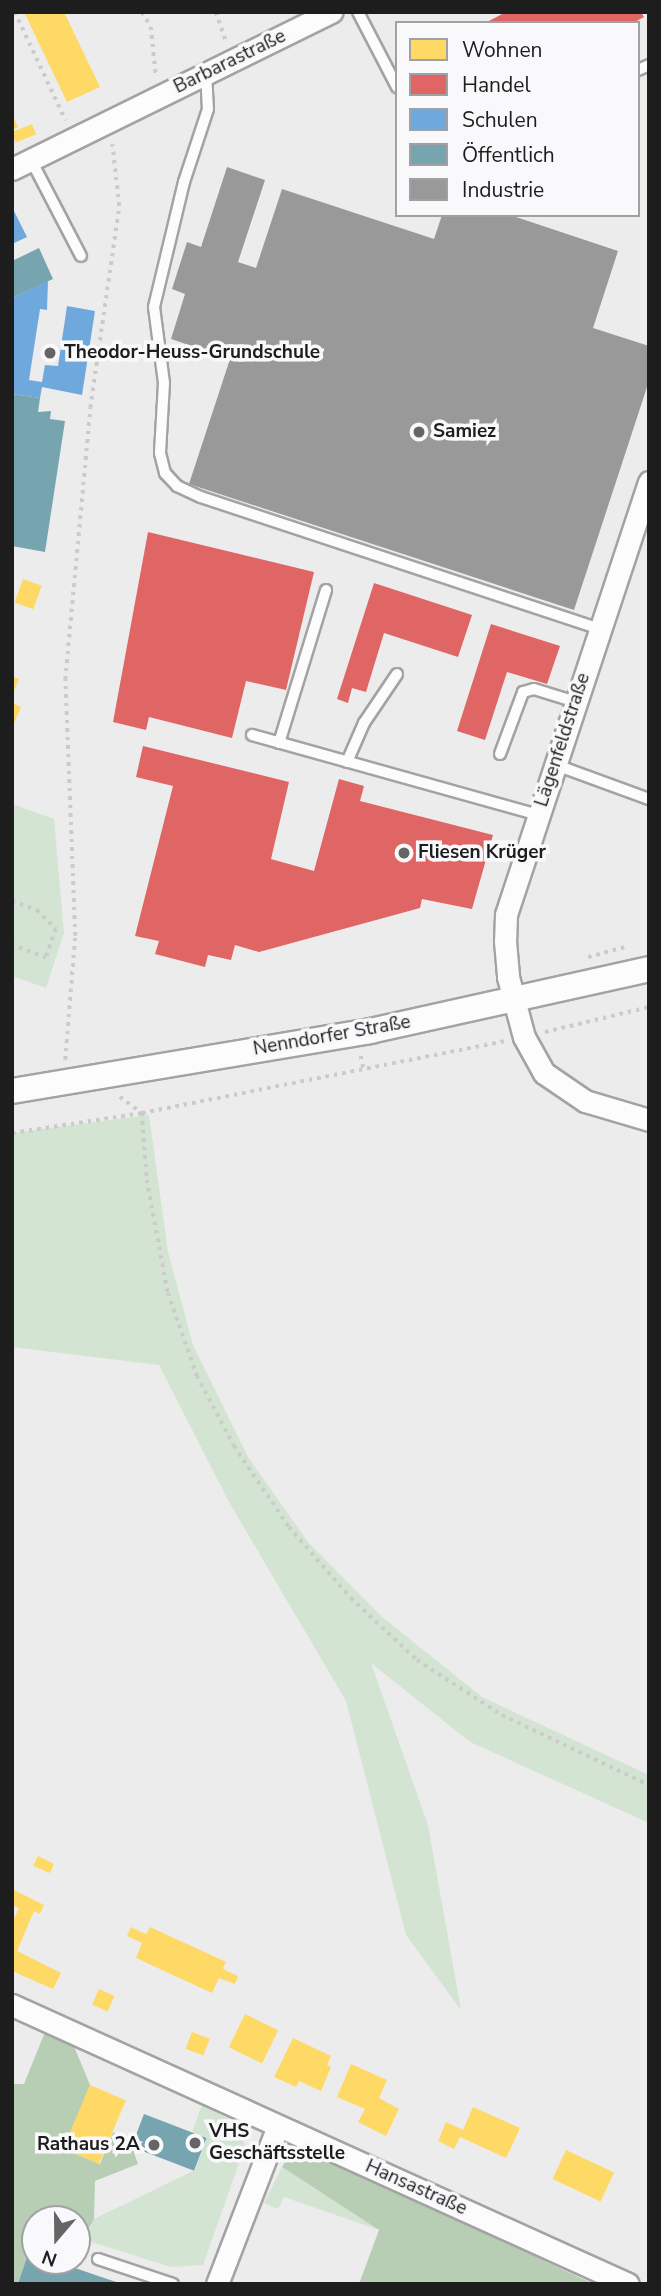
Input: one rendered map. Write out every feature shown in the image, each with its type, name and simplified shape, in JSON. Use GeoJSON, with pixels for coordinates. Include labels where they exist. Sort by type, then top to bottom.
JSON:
{"type":"FeatureCollection","features":[{"type":"Feature","properties":{"kind":"street","name":"Barbarastraße"},"geometry":{"type":"LineString","coordinates":[[22,164],[331,12]]}},
{"type":"Feature","properties":{"kind":"street","name":"Lägenfeldstraße"},"geometry":{"type":"LineString","coordinates":[[647,492],[506,915],[508,977],[530,1053],[559,1087],[585,1101],[649,1120]]}},
{"type":"Feature","properties":{"kind":"street","name":"Nenndorfer Straße"},"geometry":{"type":"LineString","coordinates":[[12,1091],[370,1031],[649,969]]}},
{"type":"Feature","properties":{"kind":"street","name":"Hansastraße"},"geometry":{"type":"LineString","coordinates":[[12,2005],[628,2284]]}},
{"type":"Feature","properties":{"kind":"street"},"geometry":{"type":"LineString","coordinates":[[217,2284],[278,2126]]}},
{"type":"Feature","properties":{"kind":"lane"},"geometry":{"type":"LineString","coordinates":[[358,12],[395,83]]}},
{"type":"Feature","properties":{"kind":"lane"},"geometry":{"type":"LineString","coordinates":[[206,72],[208,109],[184,182],[154,307],[164,383],[160,453],[165,473],[177,486],[201,497],[600,629]]}},
{"type":"Feature","properties":{"kind":"lane"},"geometry":{"type":"LineString","coordinates":[[22,164],[81,256]]}},
{"type":"Feature","properties":{"kind":"lane"},"geometry":{"type":"LineString","coordinates":[[279,743],[326,590]]}},
{"type":"Feature","properties":{"kind":"lane"},"geometry":{"type":"LineString","coordinates":[[347,762],[364,723],[397,674]]}},
{"type":"Feature","properties":{"kind":"lane"},"geometry":{"type":"LineString","coordinates":[[499,754],[523,692],[534,689],[576,702]]}},
{"type":"Feature","properties":{"kind":"lane"},"geometry":{"type":"LineString","coordinates":[[251,735],[538,815]]}},
{"type":"Feature","properties":{"kind":"lane"},"geometry":{"type":"LineString","coordinates":[[556,765],[649,799]]}},
{"type":"Feature","properties":{"kind":"lane"},"geometry":{"type":"LineString","coordinates":[[98,2259],[173,2284]]}},
{"type":"Feature","properties":{"kind":"path"},"geometry":{"type":"LineString","coordinates":[[15,12],[75,139]]}},
{"type":"Feature","properties":{"kind":"path","name":"Barbarastraße"},"geometry":{"type":"LineString","coordinates":[[142,12],[155,50],[153,72],[167,93]]}},
{"type":"Feature","properties":{"kind":"path"},"geometry":{"type":"LineString","coordinates":[[216,12],[236,59]]}},
{"type":"Feature","properties":{"kind":"path"},"geometry":{"type":"LineString","coordinates":[[63,1082],[75,936],[65,680],[90,408],[119,206],[109,121]]}},
{"type":"Feature","properties":{"kind":"path"},"geometry":{"type":"LineString","coordinates":[[12,901],[37,910],[56,929],[46,958],[12,946]]}},
{"type":"Feature","properties":{"kind":"path"},"geometry":{"type":"LineString","coordinates":[[12,1133],[142,1113],[524,1037],[649,1007]]}},
{"type":"Feature","properties":{"kind":"path"},"geometry":{"type":"LineString","coordinates":[[111,1073],[113,1087],[124,1102],[142,1113]]}},
{"type":"Feature","properties":{"kind":"path"},"geometry":{"type":"LineString","coordinates":[[142,1113],[147,1180],[168,1293],[197,1376],[234,1446],[289,1527],[351,1598],[417,1660],[502,1715],[649,1785]]}},
{"type":"Feature","properties":{"kind":"green space"},"geometry":{"type":"Polygon","coordinates":[[[12,804],[54,819],[64,933],[46,988],[12,976],[12,804]]]}},
{"type":"Feature","properties":{"kind":"green space"},"geometry":{"type":"Polygon","coordinates":[[[149,1115],[168,1252],[193,1345],[248,1457],[308,1542],[382,1617],[482,1697],[649,1775],[649,1823],[470,1742],[371,1663],[428,1825],[461,2010],[406,1935],[346,1701],[229,1502],[159,1365],[12,1347],[12,1133],[149,1115]]]}},
{"type":"Feature","properties":{"kind":"green space"},"geometry":{"type":"Polygon","coordinates":[[[47,2027],[73,2044],[90,2085],[64,2149],[100,2164],[113,2132],[132,2147],[138,2164],[95,2181],[94,2219],[91,2224],[91,2205],[21,2205],[22,2275],[18,2284],[12,2284],[12,2084],[24,2084],[47,2027]]]}},
{"type":"Feature","properties":{"kind":"green space"},"geometry":{"type":"Polygon","coordinates":[[[202,2105],[238,2124],[245,2146],[203,2265],[171,2267],[91,2242],[91,2224],[94,2219],[195,2170],[207,2138],[192,2132],[202,2105]]]}},
{"type":"Feature","properties":{"kind":"green space"},"geometry":{"type":"Polygon","coordinates":[[[296,2144],[589,2282],[359,2284],[379,2230],[282,2167],[296,2144]]]}},
{"type":"Feature","properties":{"kind":"green space"},"geometry":{"type":"Polygon","coordinates":[[[282,2167],[379,2230],[284,2197],[278,2209],[264,2203],[282,2167]]]}},
{"type":"Feature","properties":{"kind":"building: Wohnen"},"geometry":{"type":"Polygon","coordinates":[[[24,12],[64,12],[100,87],[67,102],[24,12]]]}},
{"type":"Feature","properties":{"kind":"building: Wohnen"},"geometry":{"type":"Polygon","coordinates":[[[12,114],[18,127],[12,130],[12,114]]]}},
{"type":"Feature","properties":{"kind":"building: Wohnen"},"geometry":{"type":"Polygon","coordinates":[[[32,124],[36,134],[16,142],[12,132],[32,124]]]}},
{"type":"Feature","properties":{"kind":"building: Wohnen"},"geometry":{"type":"Polygon","coordinates":[[[23,579],[42,586],[33,609],[14,602],[23,579]]]}},
{"type":"Feature","properties":{"kind":"building: Wohnen"},"geometry":{"type":"Polygon","coordinates":[[[12,676],[19,679],[12,695],[12,676]]]}},
{"type":"Feature","properties":{"kind":"building: Wohnen"},"geometry":{"type":"Polygon","coordinates":[[[12,703],[21,707],[12,728],[12,703]]]}},
{"type":"Feature","properties":{"kind":"building: Wohnen"},"geometry":{"type":"Polygon","coordinates":[[[38,1856],[54,1864],[50,1873],[33,1866],[38,1856]]]}},
{"type":"Feature","properties":{"kind":"building: Wohnen"},"geometry":{"type":"Polygon","coordinates":[[[12,1889],[44,1905],[40,1914],[34,1911],[17,1951],[61,1973],[53,1989],[12,1971],[12,1923],[19,1908],[12,1905],[12,1889]]]}},
{"type":"Feature","properties":{"kind":"building: Wohnen"},"geometry":{"type":"Polygon","coordinates":[[[131,1927],[146,1934],[150,1927],[226,1962],[223,1969],[238,1976],[235,1984],[219,1978],[212,1993],[136,1958],[142,1943],[127,1936],[131,1927]]]}},
{"type":"Feature","properties":{"kind":"building: Wohnen"},"geometry":{"type":"Polygon","coordinates":[[[99,1989],[115,1996],[108,2011],[92,2005],[99,1989]]]}},
{"type":"Feature","properties":{"kind":"building: Wohnen"},"geometry":{"type":"Polygon","coordinates":[[[245,2014],[278,2030],[262,2063],[229,2047],[245,2014]]]}},
{"type":"Feature","properties":{"kind":"building: Wohnen"},"geometry":{"type":"Polygon","coordinates":[[[192,2032],[210,2039],[203,2056],[186,2049],[192,2032]]]}},
{"type":"Feature","properties":{"kind":"building: Wohnen"},"geometry":{"type":"Polygon","coordinates":[[[293,2038],[331,2056],[327,2065],[331,2067],[321,2091],[299,2081],[296,2087],[274,2077],[293,2038]]]}},
{"type":"Feature","properties":{"kind":"building: Wohnen"},"geometry":{"type":"Polygon","coordinates":[[[351,2064],[387,2080],[379,2098],[399,2109],[386,2136],[358,2122],[365,2109],[337,2097],[351,2064]]]}},
{"type":"Feature","properties":{"kind":"building: Wohnen"},"geometry":{"type":"Polygon","coordinates":[[[90,2085],[126,2100],[99,2164],[63,2149],[90,2085]]]}},
{"type":"Feature","properties":{"kind":"building: Wohnen"},"geometry":{"type":"Polygon","coordinates":[[[473,2107],[520,2128],[506,2158],[460,2137],[454,2149],[438,2141],[446,2122],[463,2130],[473,2107]]]}},
{"type":"Feature","properties":{"kind":"building: Wohnen"},"geometry":{"type":"Polygon","coordinates":[[[566,2150],[614,2172],[601,2201],[552,2179],[566,2150]]]}},
{"type":"Feature","properties":{"kind":"building: Handel"},"geometry":{"type":"Polygon","coordinates":[[[506,12],[641,12],[644,17],[637,21],[489,21],[506,12]]]}},
{"type":"Feature","properties":{"kind":"building: Handel"},"geometry":{"type":"Polygon","coordinates":[[[148,532],[314,572],[286,690],[246,681],[232,738],[149,717],[146,730],[113,722],[148,532]]]}},
{"type":"Feature","properties":{"kind":"building: Handel"},"geometry":{"type":"Polygon","coordinates":[[[374,583],[472,615],[458,657],[384,633],[366,692],[352,688],[348,703],[337,699],[374,583]]]}},
{"type":"Feature","properties":{"kind":"building: Handel"},"geometry":{"type":"Polygon","coordinates":[[[491,624],[560,646],[547,684],[507,672],[485,740],[457,731],[491,624]]]}},
{"type":"Feature","properties":{"kind":"building: Handel"},"geometry":{"type":"Polygon","coordinates":[[[143,746],[289,782],[271,859],[314,871],[339,779],[364,786],[360,801],[493,835],[472,909],[422,899],[420,908],[259,952],[235,945],[231,960],[208,955],[205,967],[155,954],[159,941],[135,936],[173,786],[136,777],[143,746]]]}},
{"type":"Feature","properties":{"kind":"building: Schulen"},"geometry":{"type":"Polygon","coordinates":[[[12,207],[27,237],[12,244],[12,207]]]}},
{"type":"Feature","properties":{"kind":"building: Schulen"},"geometry":{"type":"Polygon","coordinates":[[[48,281],[47,310],[40,309],[29,380],[42,382],[45,365],[58,366],[67,306],[95,311],[82,395],[42,387],[40,398],[12,394],[12,298],[48,281]]]}},
{"type":"Feature","properties":{"kind":"building: Öffentlich"},"geometry":{"type":"Polygon","coordinates":[[[39,248],[53,279],[12,298],[12,261],[39,248]]]}},
{"type":"Feature","properties":{"kind":"building: Öffentlich"},"geometry":{"type":"Polygon","coordinates":[[[12,394],[40,398],[38,412],[51,411],[50,419],[65,421],[45,552],[12,546],[12,394]]]}},
{"type":"Feature","properties":{"kind":"building: Öffentlich"},"geometry":{"type":"Polygon","coordinates":[[[144,2114],[207,2138],[194,2171],[131,2147],[144,2114]]]}},
{"type":"Feature","properties":{"kind":"building: Öffentlich"},"geometry":{"type":"Polygon","coordinates":[[[91,2273],[122,2284],[18,2284],[21,2275],[91,2273]]]}},
{"type":"Feature","properties":{"kind":"building: Industrie","name":"Samiez"},"geometry":{"type":"Polygon","coordinates":[[[227,167],[265,180],[238,262],[256,268],[282,189],[434,239],[441,217],[516,217],[618,251],[593,328],[649,346],[649,381],[574,610],[189,484],[230,359],[171,339],[185,294],[172,289],[187,242],[201,247],[227,167]]]}},
{"type":"Feature","properties":{"kind":"place","name":"Theodor-Heuss-Grundschule"},"geometry":{"type":"Point","coordinates":[50,353]}},
{"type":"Feature","properties":{"kind":"place","name":"Samiez"},"geometry":{"type":"Point","coordinates":[419,432]}},
{"type":"Feature","properties":{"kind":"place","name":"Fliesen Krüger"},"geometry":{"type":"Point","coordinates":[404,853]}},
{"type":"Feature","properties":{"kind":"place","name":"VHS Geschäftsstelle"},"geometry":{"type":"Point","coordinates":[195,2143]}},
{"type":"Feature","properties":{"kind":"place","name":"Rathaus 2A"},"geometry":{"type":"Point","coordinates":[154,2145]}}]}
